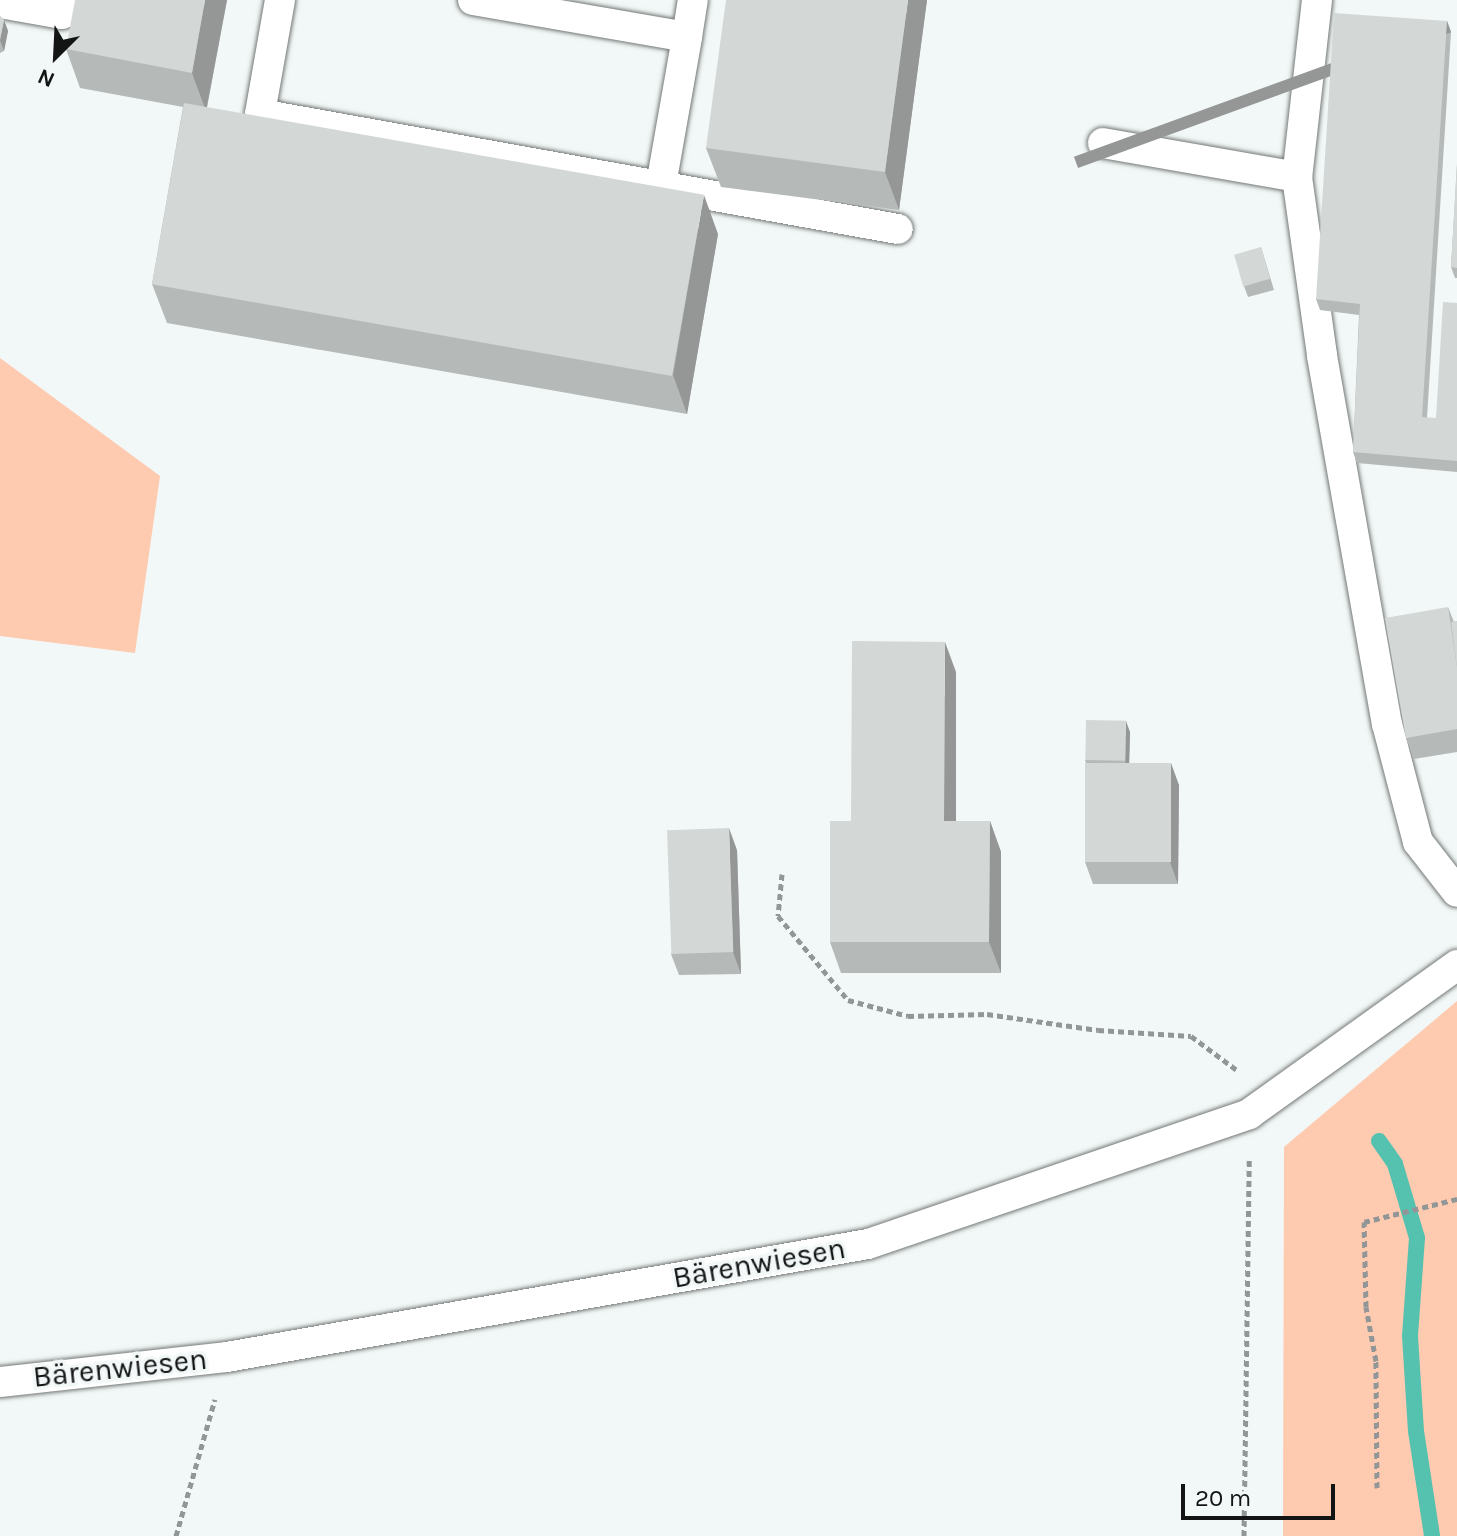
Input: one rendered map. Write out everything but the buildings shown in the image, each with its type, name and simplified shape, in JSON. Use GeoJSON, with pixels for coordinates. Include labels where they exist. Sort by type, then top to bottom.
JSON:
{"type":"FeatureCollection","features":[{"type":"Feature","properties":{"kind":"lane"},"geometry":{"type":"LineString","coordinates":[[0,3],[62,14],[65,0]]}},
{"type":"Feature","properties":{"kind":"lane"},"geometry":{"type":"LineString","coordinates":[[280,0],[260,114],[898,229]]}},
{"type":"Feature","properties":{"kind":"lane"},"geometry":{"type":"LineString","coordinates":[[473,0],[687,37]]}},
{"type":"Feature","properties":{"kind":"lane"},"geometry":{"type":"LineString","coordinates":[[661,185],[693,0]]}},
{"type":"Feature","properties":{"kind":"lane"},"geometry":{"type":"LineString","coordinates":[[1317,0],[1297,177],[1322,356],[1387,724],[1418,842],[1457,892]]}},
{"type":"Feature","properties":{"kind":"lane"},"geometry":{"type":"LineString","coordinates":[[1103,143],[1297,177]]}},
{"type":"Feature","properties":{"kind":"lane","name":"Bärenwiesen"},"geometry":{"type":"LineString","coordinates":[[0,1382],[227,1357],[868,1244],[1261,1106],[1457,965]]}},
{"type":"Feature","properties":{"kind":"path"},"geometry":{"type":"LineString","coordinates":[[782,874],[778,916],[848,1000],[908,1016],[987,1014],[1098,1030],[1191,1036],[1261,1106],[1244,1536]]}},
{"type":"Feature","properties":{"kind":"path"},"geometry":{"type":"LineString","coordinates":[[1377,1488],[1376,1361],[1366,1307],[1364,1222],[1457,1199]]}},
{"type":"Feature","properties":{"kind":"path"},"geometry":{"type":"LineString","coordinates":[[176,1536],[227,1357]]}},
{"type":"Feature","properties":{"kind":"shaded area"},"geometry":{"type":"Polygon","coordinates":[[[0,358],[160,476],[135,653],[0,636],[0,358]]]}},
{"type":"Feature","properties":{"kind":"shaded area"},"geometry":{"type":"Polygon","coordinates":[[[1457,1001],[1457,1536],[1283,1536],[1284,1147],[1457,1001]]]}},
{"type":"Feature","properties":{"kind":"waterway"},"geometry":{"type":"LineString","coordinates":[[1379,1141],[1395,1164],[1417,1238],[1410,1336],[1416,1431],[1432,1536]]}}]}
